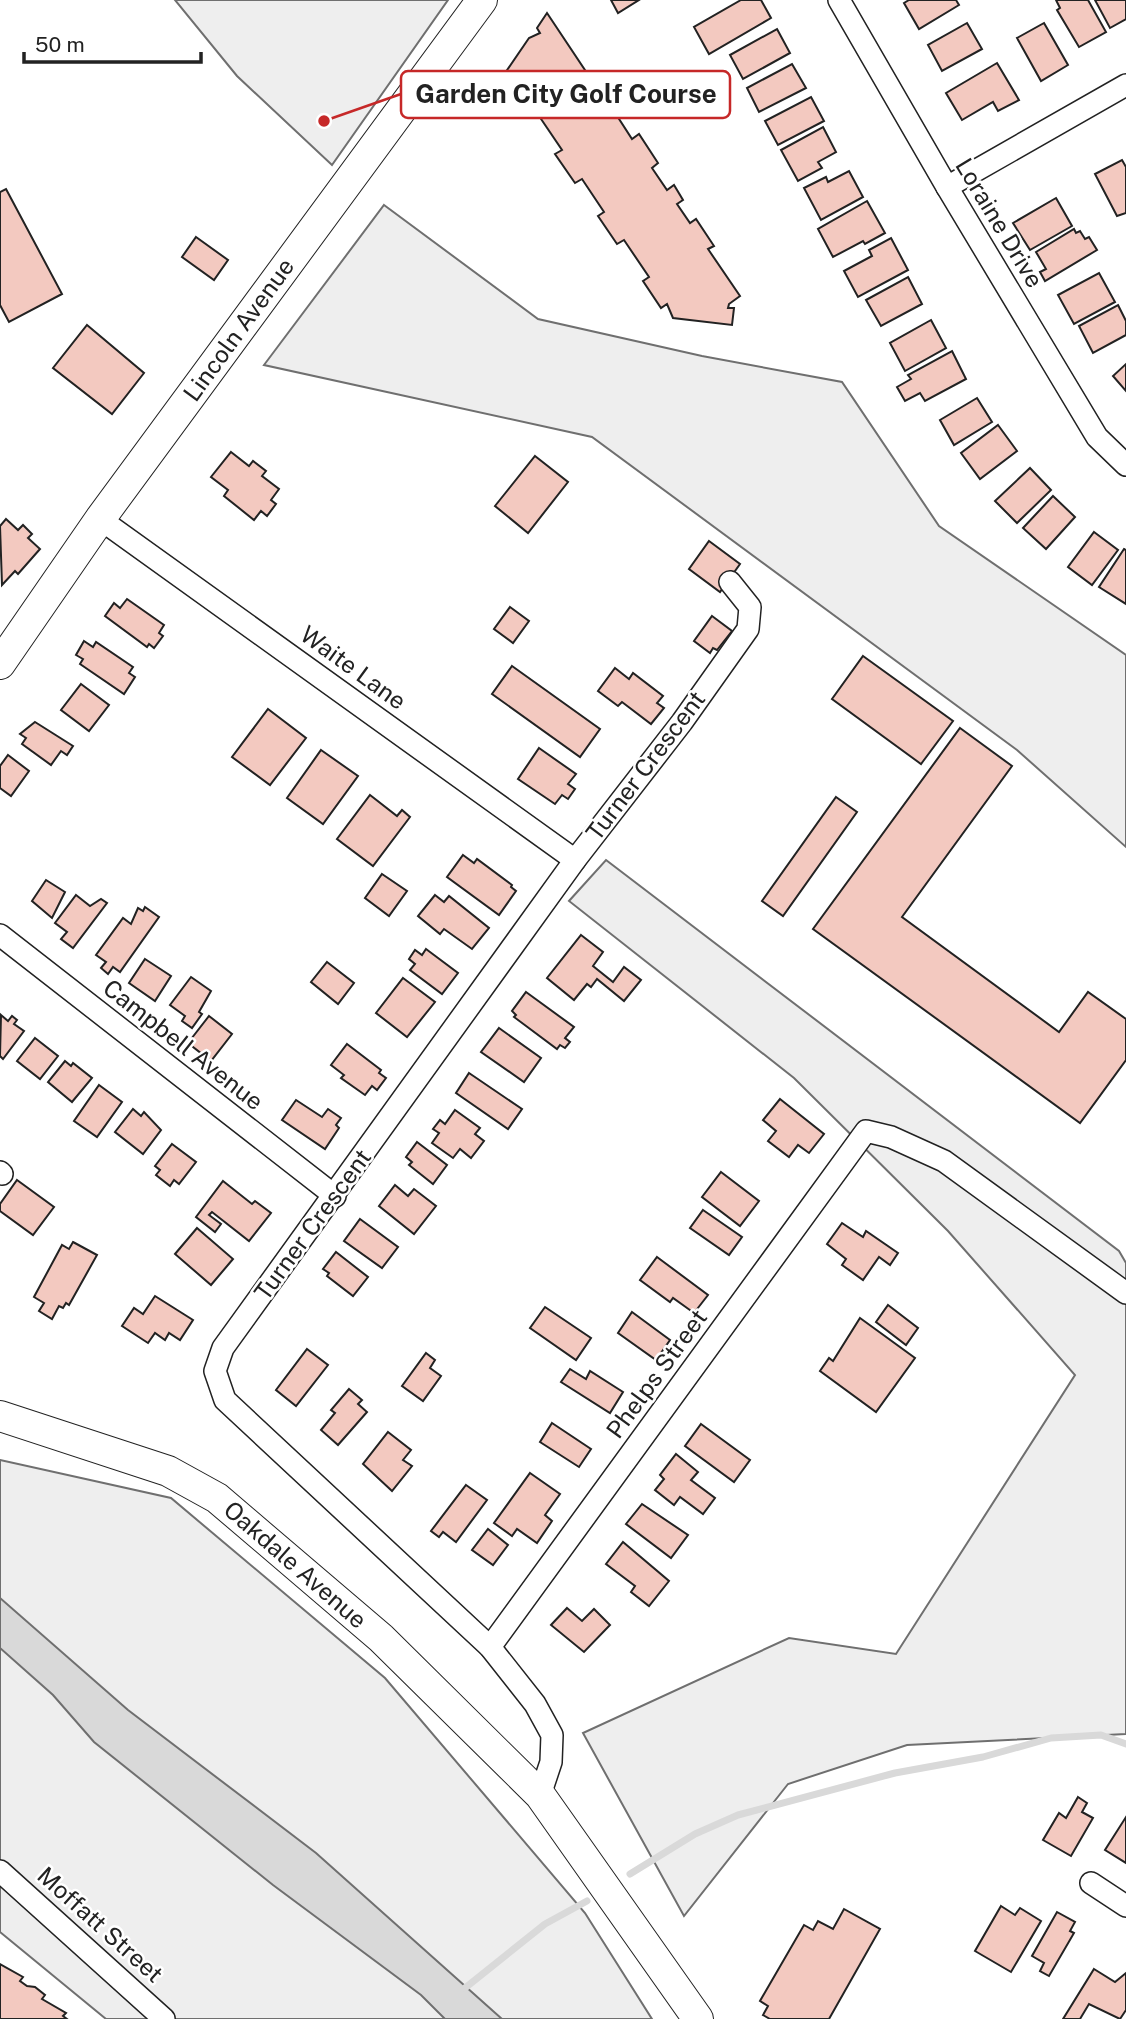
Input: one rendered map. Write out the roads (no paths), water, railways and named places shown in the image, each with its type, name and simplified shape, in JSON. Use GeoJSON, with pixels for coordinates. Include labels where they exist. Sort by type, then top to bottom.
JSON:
{"type":"FeatureCollection","features":[{"type":"Feature","properties":{"kind":"street","name":"Lincoln Avenue"},"geometry":{"type":"LineString","coordinates":[[0,664],[100,519],[482,0]]}},
{"type":"Feature","properties":{"kind":"street","name":"Loraine Drive"},"geometry":{"type":"LineString","coordinates":[[839,0],[1097,438],[1126,465]]}},
{"type":"Feature","properties":{"kind":"street"},"geometry":{"type":"LineString","coordinates":[[947,187],[1126,85]]}},
{"type":"Feature","properties":{"kind":"street","name":"Waite Lane"},"geometry":{"type":"LineString","coordinates":[[100,519],[575,860]]}},
{"type":"Feature","properties":{"kind":"street","name":"Turner Crescent"},"geometry":{"type":"LineString","coordinates":[[540,1795],[551,1762],[552,1735],[535,1704],[491,1647],[225,1400],[215,1371],[223,1348],[575,860],[682,722],[748,629],[750,607],[730,582]]}},
{"type":"Feature","properties":{"kind":"street","name":"Campbell Avenue"},"geometry":{"type":"LineString","coordinates":[[0,935],[335,1196]]}},
{"type":"Feature","properties":{"kind":"street","name":"Phelps Street"},"geometry":{"type":"LineString","coordinates":[[491,1647],[866,1131],[891,1137],[944,1161],[1126,1293]]}},
{"type":"Feature","properties":{"kind":"street","name":"Oakdale Avenue"},"geometry":{"type":"LineString","coordinates":[[0,1416],[167,1471],[217,1498],[381,1638],[540,1795]]}},
{"type":"Feature","properties":{"kind":"street"},"geometry":{"type":"LineString","coordinates":[[540,1795],[698,2019]]}},
{"type":"Feature","properties":{"kind":"street","name":"Moffatt Street"},"geometry":{"type":"LineString","coordinates":[[0,1871],[164,2019]]}},
{"type":"Feature","properties":{"kind":"street"},"geometry":{"type":"LineString","coordinates":[[1091,1883],[1126,1906]]}},
{"type":"Feature","properties":{"kind":"waterway"},"geometry":{"type":"LineString","coordinates":[[630,1874],[695,1834],[738,1815],[895,1773],[983,1757],[1051,1738],[1101,1735],[1126,1744]]}},
{"type":"Feature","properties":{"kind":"waterway"},"geometry":{"type":"LineString","coordinates":[[465,1988],[545,1924],[587,1901]]}},
{"type":"Feature","properties":{"kind":"place","name":"Garden City Golf Course"},"geometry":{"type":"Point","coordinates":[324,121]}}]}
